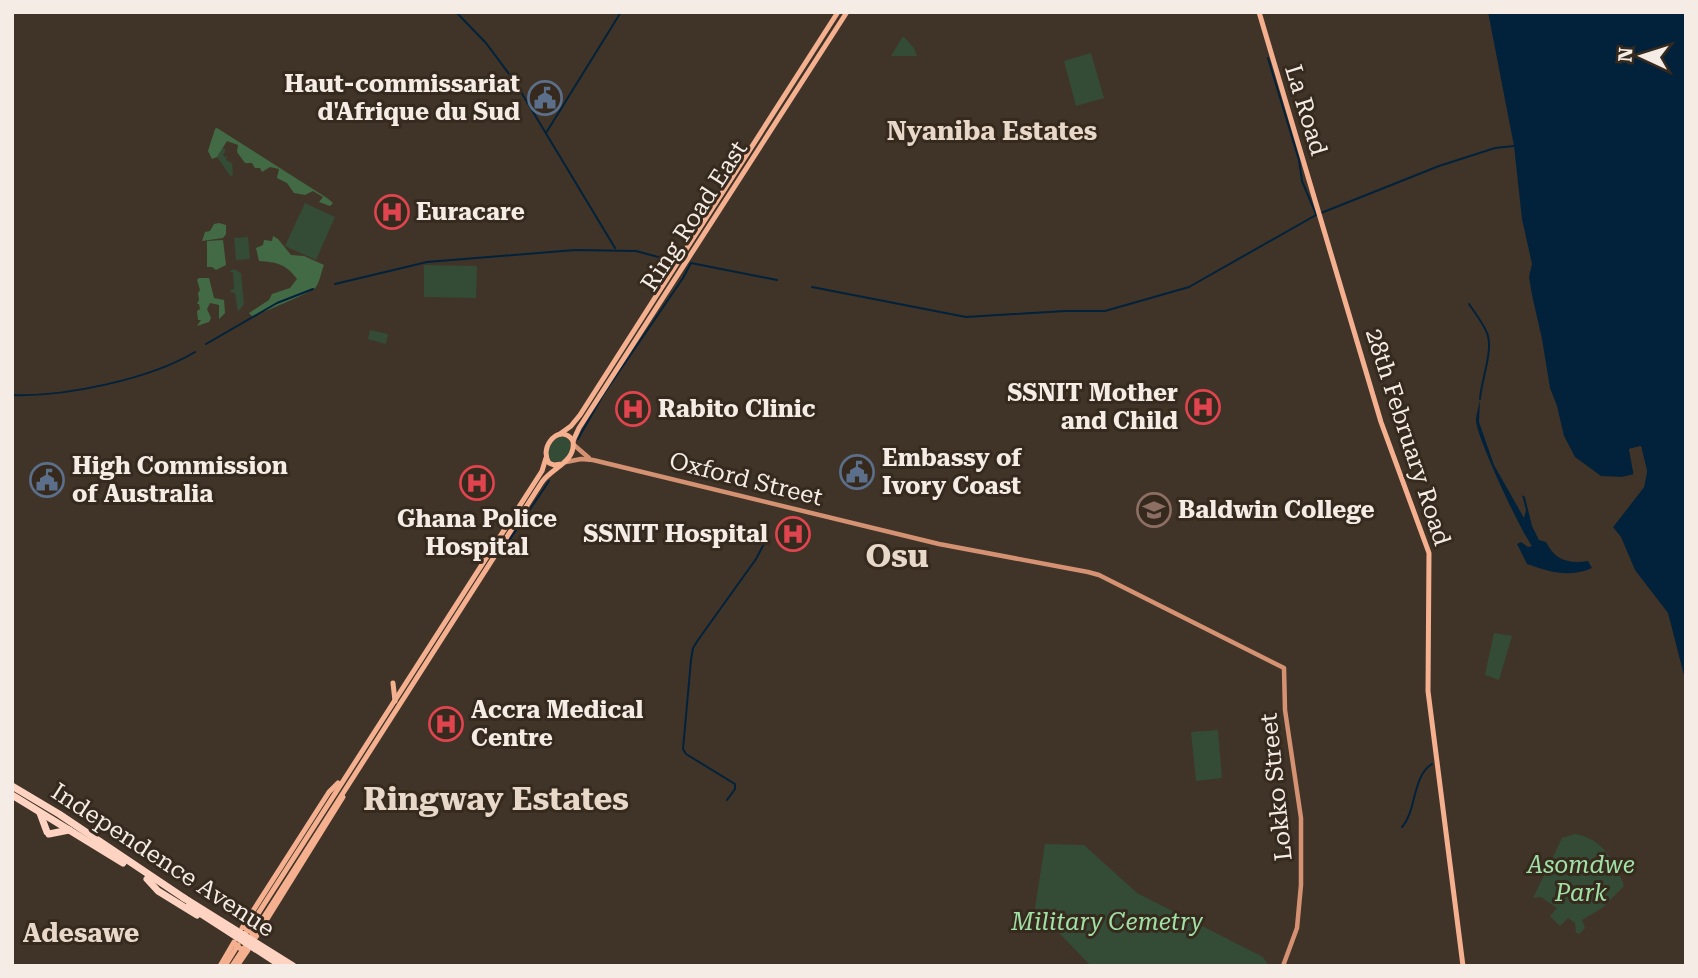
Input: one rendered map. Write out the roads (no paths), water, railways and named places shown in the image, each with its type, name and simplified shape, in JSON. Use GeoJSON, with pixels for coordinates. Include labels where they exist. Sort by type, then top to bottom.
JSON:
{"type":"FeatureCollection","features":[{"type":"Feature","properties":{"kind":"highway","name":"Independence Avenue"},"geometry":{"type":"LineString","coordinates":[[12,786],[60,814],[148,877]]}},
{"type":"Feature","properties":{"kind":"highway","name":"Independence Avenue"},"geometry":{"type":"LineString","coordinates":[[12,795],[148,877],[279,966]]}},
{"type":"Feature","properties":{"kind":"highway"},"geometry":{"type":"LineString","coordinates":[[40,812],[48,833],[73,830]]}},
{"type":"Feature","properties":{"kind":"highway"},"geometry":{"type":"LineString","coordinates":[[148,877],[165,881],[242,928]]}},
{"type":"Feature","properties":{"kind":"highway"},"geometry":{"type":"LineString","coordinates":[[148,877],[158,891],[234,941]]}},
{"type":"Feature","properties":{"kind":"highway","name":"Independence Avenue"},"geometry":{"type":"LineString","coordinates":[[183,900],[293,966]]}},
{"type":"Feature","properties":{"kind":"main road","name":"Ring Road East"},"geometry":{"type":"LineString","coordinates":[[574,443],[579,428],[838,12]]}},
{"type":"Feature","properties":{"kind":"main road","name":"Ring Road East"},"geometry":{"type":"LineString","coordinates":[[560,434],[580,415],[847,12]]}},
{"type":"Feature","properties":{"kind":"main road","name":"La Road"},"geometry":{"type":"LineString","coordinates":[[1260,13],[1320,216]]}},
{"type":"Feature","properties":{"kind":"main road","name":"28th February Road"},"geometry":{"type":"LineString","coordinates":[[1320,216],[1381,422],[1429,553],[1428,691],[1464,966]]}},
{"type":"Feature","properties":{"kind":"main road"},"geometry":{"type":"LineString","coordinates":[[235,966],[384,723],[518,514],[545,477],[571,456],[574,443],[568,435],[554,436],[549,442],[542,471],[518,514]]}},
{"type":"Feature","properties":{"kind":"main road","name":"Oxford Street"},"geometry":{"type":"LineString","coordinates":[[574,443],[584,455],[593,460]]}},
{"type":"Feature","properties":{"kind":"main road"},"geometry":{"type":"LineString","coordinates":[[546,458],[552,464],[564,463]]}},
{"type":"Feature","properties":{"kind":"main road","name":"Oxford Street"},"geometry":{"type":"LineString","coordinates":[[564,463],[581,459],[593,460],[939,544],[1099,575],[1284,668]]}},
{"type":"Feature","properties":{"kind":"main road"},"geometry":{"type":"LineString","coordinates":[[225,966],[347,773],[384,723],[407,680],[433,647]]}},
{"type":"Feature","properties":{"kind":"main road","name":"Lokko Street"},"geometry":{"type":"LineString","coordinates":[[1284,668],[1285,710],[1301,823],[1300,915],[1284,966]]}},
{"type":"Feature","properties":{"kind":"main road"},"geometry":{"type":"LineString","coordinates":[[395,701],[393,683],[407,680]]}},
{"type":"Feature","properties":{"kind":"main road"},"geometry":{"type":"LineString","coordinates":[[220,966],[329,792],[347,773]]}},
{"type":"Feature","properties":{"kind":"main road"},"geometry":{"type":"LineString","coordinates":[[235,966],[340,806],[347,786]]}},
{"type":"Feature","properties":{"kind":"main road","name":"Independence Avenue"},"geometry":{"type":"LineString","coordinates":[[242,928],[300,966]]}},
{"type":"Feature","properties":{"kind":"main road","name":"Independence Avenue"},"geometry":{"type":"LineString","coordinates":[[234,941],[242,950],[248,949],[279,966]]}},
{"type":"Feature","properties":{"kind":"water"},"geometry":{"type":"Polygon","coordinates":[[[1488,12],[1686,12],[1686,683],[1668,613],[1635,570],[1621,537],[1613,527],[1644,487],[1647,471],[1641,446],[1629,449],[1634,474],[1622,477],[1601,476],[1575,457],[1564,436],[1550,388],[1532,295],[1529,277],[1532,264],[1522,219],[1514,146],[1488,12]]]}},
{"type":"Feature","properties":{"kind":"water"},"geometry":{"type":"Polygon","coordinates":[[[1480,399],[1479,422],[1494,465],[1524,518],[1526,510],[1522,495],[1539,540],[1546,542],[1558,557],[1574,562],[1588,561],[1592,568],[1576,573],[1560,573],[1527,564],[1517,544],[1521,542],[1528,547],[1532,546],[1500,485],[1478,431],[1476,418],[1480,399]]]}},
{"type":"Feature","properties":{"kind":"waterway"},"geometry":{"type":"LineString","coordinates":[[456,12],[486,43],[515,82],[615,248]]}},
{"type":"Feature","properties":{"kind":"waterway"},"geometry":{"type":"LineString","coordinates":[[546,133],[621,12]]}},
{"type":"Feature","properties":{"kind":"waterway"},"geometry":{"type":"LineString","coordinates":[[1268,58],[1299,160],[1302,181],[1316,214]]}},
{"type":"Feature","properties":{"kind":"waterway"},"geometry":{"type":"LineString","coordinates":[[812,287],[966,317],[1105,311],[1189,287],[1316,215],[1439,166],[1495,148],[1514,146]]}},
{"type":"Feature","properties":{"kind":"waterway"},"geometry":{"type":"LineString","coordinates":[[335,284],[427,262],[575,250],[636,251],[673,261]]}},
{"type":"Feature","properties":{"kind":"waterway"},"geometry":{"type":"LineString","coordinates":[[578,439],[603,395],[691,263],[777,280]]}},
{"type":"Feature","properties":{"kind":"waterway"},"geometry":{"type":"LineString","coordinates":[[206,344],[277,303],[313,289]]}},
{"type":"Feature","properties":{"kind":"waterway"},"geometry":{"type":"LineString","coordinates":[[1469,304],[1489,340],[1480,399]]}},
{"type":"Feature","properties":{"kind":"waterway"},"geometry":{"type":"LineString","coordinates":[[12,395],[57,393],[106,384],[155,370],[195,352]]}},
{"type":"Feature","properties":{"kind":"waterway"},"geometry":{"type":"LineString","coordinates":[[498,557],[549,481]]}},
{"type":"Feature","properties":{"kind":"waterway"},"geometry":{"type":"LineString","coordinates":[[727,800],[735,789],[735,784],[686,754],[683,749],[691,660],[698,640],[764,544]]}},
{"type":"Feature","properties":{"kind":"waterway"},"geometry":{"type":"LineString","coordinates":[[1402,827],[1407,820],[1421,777],[1432,764]]}},
{"type":"Feature","properties":{"kind":"place","name":"Haut-commissariat d'Afrique du Sud"},"geometry":{"type":"Point","coordinates":[545,98]}},
{"type":"Feature","properties":{"kind":"place","name":"Euracare"},"geometry":{"type":"Point","coordinates":[392,212]}},
{"type":"Feature","properties":{"kind":"place","name":"SSNIT Mother and Child"},"geometry":{"type":"Point","coordinates":[1203,407]}},
{"type":"Feature","properties":{"kind":"place","name":"Rabito Clinic"},"geometry":{"type":"Point","coordinates":[633,409]}},
{"type":"Feature","properties":{"kind":"place","name":"Embassy of Ivory Coast"},"geometry":{"type":"Point","coordinates":[857,472]}},
{"type":"Feature","properties":{"kind":"place","name":"High Commission of Australia"},"geometry":{"type":"Point","coordinates":[47,480]}},
{"type":"Feature","properties":{"kind":"place","name":"Ghana Police Hospital"},"geometry":{"type":"Point","coordinates":[477,483]}},
{"type":"Feature","properties":{"kind":"place","name":"Baldwin College"},"geometry":{"type":"Point","coordinates":[1154,510]}},
{"type":"Feature","properties":{"kind":"place","name":"SSNIT Hospital"},"geometry":{"type":"Point","coordinates":[793,534]}},
{"type":"Feature","properties":{"kind":"place","name":"Accra Medical Centre"},"geometry":{"type":"Point","coordinates":[446,724]}},
{"type":"Feature","properties":{"kind":"district","name":"Nyaniba Estates"},"geometry":{"type":"Point","coordinates":[992,131]}},
{"type":"Feature","properties":{"kind":"district","name":"Osu"},"geometry":{"type":"Point","coordinates":[897,556]}},
{"type":"Feature","properties":{"kind":"district","name":"Ringway Estates"},"geometry":{"type":"Point","coordinates":[496,799]}},
{"type":"Feature","properties":{"kind":"district","name":"Adesawe"},"geometry":{"type":"Point","coordinates":[81,933]}},
{"type":"Feature","properties":{"kind":"park label","name":"Asomdwe Park"},"geometry":{"type":"Point","coordinates":[1581,879]}},
{"type":"Feature","properties":{"kind":"park label","name":"Military Cemetry"},"geometry":{"type":"Point","coordinates":[1107,922]}}]}
